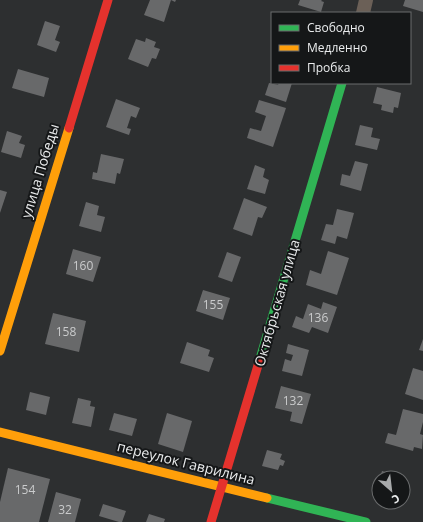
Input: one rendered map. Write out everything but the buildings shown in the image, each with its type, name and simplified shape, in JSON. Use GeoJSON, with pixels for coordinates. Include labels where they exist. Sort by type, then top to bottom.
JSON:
{"type":"FeatureCollection","features":[{"type":"Feature","properties":{"kind":"street","name":"улица Победы"},"geometry":{"type":"LineString","coordinates":[[0,351],[108,0]]}},
{"type":"Feature","properties":{"kind":"street"},"geometry":{"type":"LineString","coordinates":[[362,12],[366,0]]}},
{"type":"Feature","properties":{"kind":"street","name":"Октябрьская улица"},"geometry":{"type":"LineString","coordinates":[[212,522],[342,84]]}},
{"type":"Feature","properties":{"kind":"street","name":"переулок Гаврилина"},"geometry":{"type":"LineString","coordinates":[[0,432],[366,522]]}},
{"type":"Feature","properties":{"kind":"traffic: fast"},"geometry":{"type":"LineString","coordinates":[[259,362],[342,84]]}},
{"type":"Feature","properties":{"kind":"traffic: fast"},"geometry":{"type":"LineString","coordinates":[[267,498],[366,522]]}},
{"type":"Feature","properties":{"kind":"traffic: slow"},"geometry":{"type":"LineString","coordinates":[[0,351],[69,128]]}},
{"type":"Feature","properties":{"kind":"traffic: slow"},"geometry":{"type":"LineString","coordinates":[[0,432],[267,498]]}},
{"type":"Feature","properties":{"kind":"traffic: jam"},"geometry":{"type":"LineString","coordinates":[[69,128],[108,0]]}},
{"type":"Feature","properties":{"kind":"traffic: jam"},"geometry":{"type":"LineString","coordinates":[[211,522],[259,362]]}}]}
